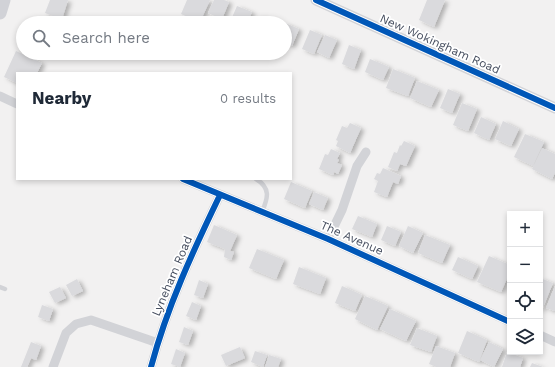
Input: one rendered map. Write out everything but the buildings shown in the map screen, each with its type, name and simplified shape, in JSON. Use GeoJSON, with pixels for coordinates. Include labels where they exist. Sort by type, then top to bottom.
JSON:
{"type":"FeatureCollection","features":[{"type":"Feature","properties":{"kind":"main road"},"geometry":{"type":"LineString","coordinates":[[0,13],[4,0]]}},
{"type":"Feature","properties":{"kind":"street","name":"New Wokingham Road"},"geometry":{"type":"LineString","coordinates":[[316,0],[555,108]]}},
{"type":"Feature","properties":{"kind":"street"},"geometry":{"type":"LineString","coordinates":[[0,96],[16,104]]}},
{"type":"Feature","properties":{"kind":"street"},"geometry":{"type":"LineString","coordinates":[[328,239],[342,210],[357,166],[366,152]]}},
{"type":"Feature","properties":{"kind":"street","name":"The Avenue"},"geometry":{"type":"LineString","coordinates":[[197,182],[220,195],[328,239],[507,321]]}},
{"type":"Feature","properties":{"kind":"street","name":"Lyneham Road"},"geometry":{"type":"LineString","coordinates":[[151,367],[176,292],[220,195]]}},
{"type":"Feature","properties":{"kind":"street"},"geometry":{"type":"LineString","coordinates":[[53,367],[66,333],[76,324],[91,320],[158,343]]}},
{"type":"Feature","properties":{"kind":"street"},"geometry":{"type":"LineString","coordinates":[[543,337],[555,342]]}},
{"type":"Feature","properties":{"kind":"lane"},"geometry":{"type":"LineString","coordinates":[[258,180],[262,183],[267,191],[267,201],[262,212]]}},
{"type":"Feature","properties":{"kind":"cycle path"},"geometry":{"type":"LineString","coordinates":[[316,0],[555,108]]}},
{"type":"Feature","properties":{"kind":"cycle path"},"geometry":{"type":"LineString","coordinates":[[185,180],[328,239],[507,321]]}},
{"type":"Feature","properties":{"kind":"cycle path"},"geometry":{"type":"LineString","coordinates":[[151,367],[157,345],[173,301],[220,195]]}}]}
